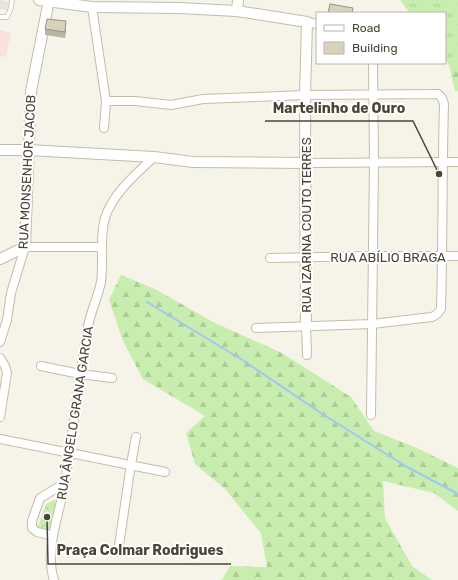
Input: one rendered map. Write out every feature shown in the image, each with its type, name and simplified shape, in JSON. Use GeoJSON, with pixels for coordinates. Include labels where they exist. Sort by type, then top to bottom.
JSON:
{"type":"FeatureCollection","features":[{"type":"Feature","properties":{"kind":"street"},"geometry":{"type":"LineString","coordinates":[[237,11],[238,0]]}},
{"type":"Feature","properties":{"kind":"street"},"geometry":{"type":"LineString","coordinates":[[46,1],[92,7],[128,4],[237,11],[312,23]]}},
{"type":"Feature","properties":{"kind":"street","name":"RUA MONSENHOR JACOB"},"geometry":{"type":"LineString","coordinates":[[0,342],[8,320],[11,293],[25,247],[31,91],[46,1]]}},
{"type":"Feature","properties":{"kind":"street"},"geometry":{"type":"LineString","coordinates":[[92,7],[106,101],[104,128]]}},
{"type":"Feature","properties":{"kind":"street","name":"RUA IZARINA COUTO TERRES"},"geometry":{"type":"LineString","coordinates":[[307,355],[305,258],[305,96],[312,23]]}},
{"type":"Feature","properties":{"kind":"street"},"geometry":{"type":"LineString","coordinates":[[371,415],[374,163],[373,64]]}},
{"type":"Feature","properties":{"kind":"street"},"geometry":{"type":"LineString","coordinates":[[106,101],[135,101],[171,106],[203,99],[373,94],[438,94],[442,98],[444,104],[441,309],[437,314],[432,317],[372,324],[256,328]]}},
{"type":"Feature","properties":{"kind":"street"},"geometry":{"type":"LineString","coordinates":[[0,150],[28,150],[154,157],[193,162],[458,162]]}},
{"type":"Feature","properties":{"kind":"street","name":"RUA ÂNGELO GRANA GARCIA"},"geometry":{"type":"LineString","coordinates":[[54,580],[50,555],[65,482],[80,374],[91,314],[100,284],[102,267],[101,247],[105,218],[116,196],[130,179],[154,157]]}},
{"type":"Feature","properties":{"kind":"street"},"geometry":{"type":"LineString","coordinates":[[0,259],[25,247],[101,247]]}},
{"type":"Feature","properties":{"kind":"street","name":"RUA ABÍLIO BRAGA"},"geometry":{"type":"LineString","coordinates":[[270,258],[458,256]]}},
{"type":"Feature","properties":{"kind":"street"},"geometry":{"type":"LineString","coordinates":[[0,358],[5,366],[6,373],[0,417]]}},
{"type":"Feature","properties":{"kind":"street"},"geometry":{"type":"LineString","coordinates":[[41,366],[80,374],[112,378]]}},
{"type":"Feature","properties":{"kind":"street"},"geometry":{"type":"LineString","coordinates":[[118,552],[136,437]]}},
{"type":"Feature","properties":{"kind":"street"},"geometry":{"type":"LineString","coordinates":[[0,439],[165,472]]}},
{"type":"Feature","properties":{"kind":"street"},"geometry":{"type":"LineString","coordinates":[[53,536],[37,532],[32,528],[32,521],[40,498],[65,482]]}},
{"type":"Feature","properties":{"kind":"lane"},"geometry":{"type":"LineString","coordinates":[[0,17],[7,16],[11,8],[12,0]]}},
{"type":"Feature","properties":{"kind":"shaded area"},"geometry":{"type":"Polygon","coordinates":[[[0,0],[9,2],[7,11],[0,9],[0,0]]]}},
{"type":"Feature","properties":{"kind":"shaded area"},"geometry":{"type":"Polygon","coordinates":[[[0,30],[11,33],[6,57],[1,56],[0,58],[0,30]]]}},
{"type":"Feature","properties":{"kind":"green space"},"geometry":{"type":"Polygon","coordinates":[[[400,0],[458,0],[458,64],[449,65],[446,60],[446,12],[409,12],[400,0]]]}},
{"type":"Feature","properties":{"kind":"green space"},"geometry":{"type":"Polygon","coordinates":[[[458,64],[458,91],[455,91],[449,65],[458,64]]]}},
{"type":"Feature","properties":{"kind":"green space"},"geometry":{"type":"Polygon","coordinates":[[[121,275],[155,289],[215,323],[282,353],[351,397],[374,431],[417,448],[458,468],[458,511],[434,493],[383,481],[385,518],[412,566],[432,580],[222,580],[230,566],[267,567],[261,533],[225,489],[195,464],[186,433],[205,416],[143,379],[123,341],[109,300],[121,275]]]}},
{"type":"Feature","properties":{"kind":"green space"},"geometry":{"type":"Polygon","coordinates":[[[56,499],[50,533],[37,529],[46,504],[56,499]]]}},
{"type":"Feature","properties":{"kind":"building"},"geometry":{"type":"Polygon","coordinates":[[[330,4],[353,8],[352,12],[328,12],[330,4]]]}},
{"type":"Feature","properties":{"kind":"building"},"geometry":{"type":"Polygon","coordinates":[[[47,19],[66,21],[65,32],[45,29],[47,19]]]}},
{"type":"Feature","properties":{"kind":"waterway"},"geometry":{"type":"LineString","coordinates":[[147,302],[244,361],[327,417],[407,467],[458,494]]}},
{"type":"Feature","properties":{"kind":"place","name":"Martelinho de Ouro"},"geometry":{"type":"Point","coordinates":[439,174]}},
{"type":"Feature","properties":{"kind":"place","name":"Praça Colmar Rodrigues"},"geometry":{"type":"Point","coordinates":[47,517]}}]}
